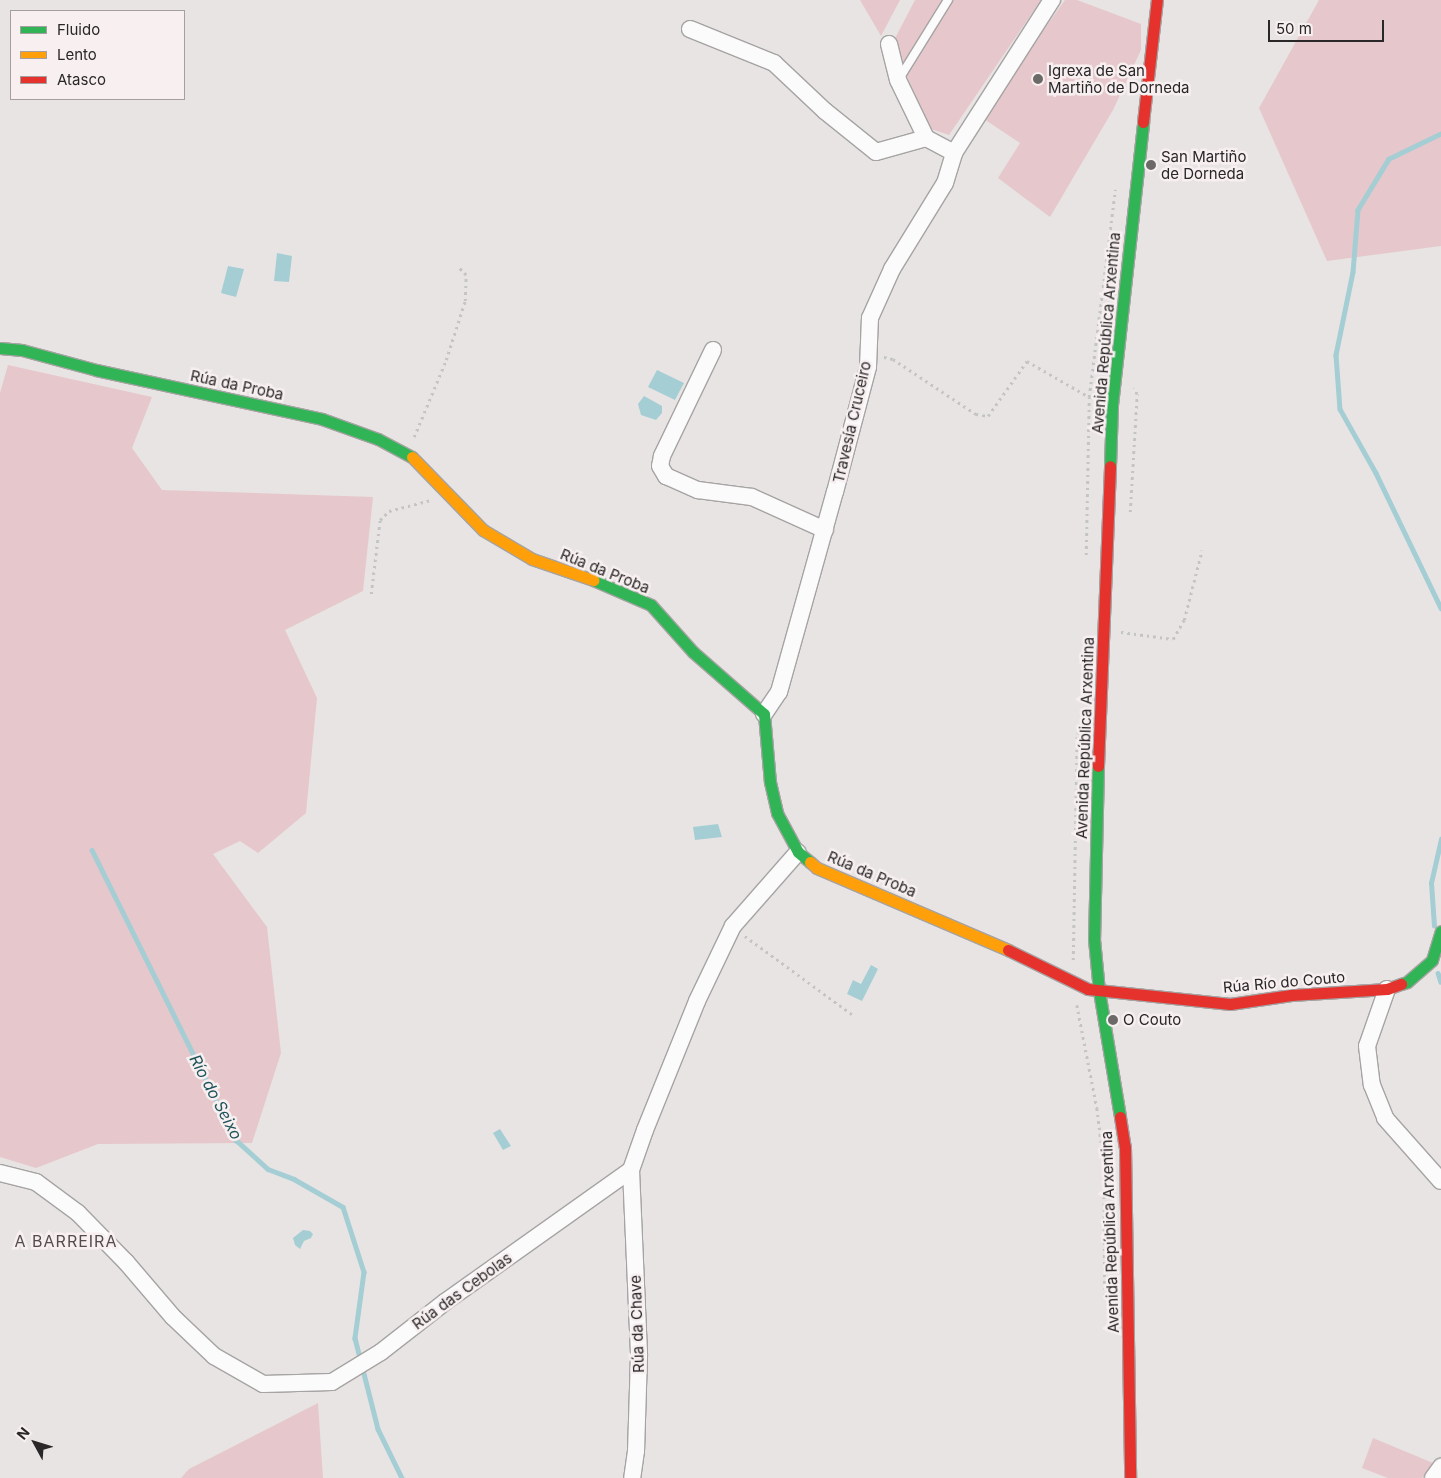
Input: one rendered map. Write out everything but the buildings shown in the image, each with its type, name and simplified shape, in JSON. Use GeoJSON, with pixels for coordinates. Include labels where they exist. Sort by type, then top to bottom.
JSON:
{"type":"FeatureCollection","features":[{"type":"Feature","properties":{"kind":"street","name":"Travesía Cruceiro"},"geometry":{"type":"LineString","coordinates":[[764,714],[778,692],[868,367],[870,318],[892,269],[945,183],[954,154],[1052,0]]}},
{"type":"Feature","properties":{"kind":"street","name":"Avenida República Arxentina"},"geometry":{"type":"LineString","coordinates":[[1130,1478],[1125,1148],[1114,1070],[1098,991],[1094,929],[1097,784],[1112,406],[1157,0]]}},
{"type":"Feature","properties":{"kind":"street"},"geometry":{"type":"LineString","coordinates":[[690,29],[774,63],[825,110],[876,152],[926,138]]}},
{"type":"Feature","properties":{"kind":"street"},"geometry":{"type":"LineString","coordinates":[[889,44],[898,80],[926,138],[954,154]]}},
{"type":"Feature","properties":{"kind":"street","name":"Rúa da Proba"},"geometry":{"type":"LineString","coordinates":[[0,348],[22,350],[96,370],[322,419],[378,438],[409,454],[432,475],[484,530],[532,559],[591,579],[650,605],[694,652],[764,714],[770,782],[777,813],[798,852],[817,868],[1016,954],[1088,989],[1098,991]]}},
{"type":"Feature","properties":{"kind":"street"},"geometry":{"type":"LineString","coordinates":[[713,350],[662,456],[660,466],[666,476],[698,490],[752,497],[824,530]]}},
{"type":"Feature","properties":{"kind":"street"},"geometry":{"type":"LineString","coordinates":[[631,1170],[645,1130],[697,1001],[733,926],[798,852]]}},
{"type":"Feature","properties":{"kind":"street","name":"Rúa Río do Couto"},"geometry":{"type":"LineString","coordinates":[[1098,991],[1120,991],[1230,1004],[1291,995],[1387,989],[1407,982],[1432,960],[1441,937]]}},
{"type":"Feature","properties":{"kind":"street"},"geometry":{"type":"LineString","coordinates":[[1387,989],[1367,1046],[1372,1085],[1385,1118],[1441,1181]]}},
{"type":"Feature","properties":{"kind":"street","name":"Rúa das Cebolas"},"geometry":{"type":"LineString","coordinates":[[0,1173],[36,1182],[78,1213],[126,1262],[173,1316],[214,1356],[263,1384],[332,1382],[381,1352],[445,1302],[631,1170]]}},
{"type":"Feature","properties":{"kind":"street","name":"Rúa da Chave"},"geometry":{"type":"LineString","coordinates":[[631,1170],[640,1356],[636,1451],[632,1478]]}},
{"type":"Feature","properties":{"kind":"street"},"geometry":{"type":"LineString","coordinates":[[1434,1478],[1441,1467]]}},
{"type":"Feature","properties":{"kind":"lane"},"geometry":{"type":"LineString","coordinates":[[898,80],[948,0]]}},
{"type":"Feature","properties":{"kind":"path"},"geometry":{"type":"LineString","coordinates":[[409,454],[416,430],[446,360],[465,301],[466,275],[459,268]]}},
{"type":"Feature","properties":{"kind":"path"},"geometry":{"type":"LineString","coordinates":[[868,352],[893,359],[976,414],[988,416],[1027,361],[1101,404],[1112,406]]}},
{"type":"Feature","properties":{"kind":"path"},"geometry":{"type":"LineString","coordinates":[[1130,512],[1137,394],[1132,387]]}},
{"type":"Feature","properties":{"kind":"path"},"geometry":{"type":"LineString","coordinates":[[371,594],[380,520],[389,511],[449,494]]}},
{"type":"Feature","properties":{"kind":"path"},"geometry":{"type":"LineString","coordinates":[[1104,631],[1173,639],[1184,620],[1202,550]]}},
{"type":"Feature","properties":{"kind":"path"},"geometry":{"type":"LineString","coordinates":[[1081,727],[1077,734],[1072,898],[1073,981],[1104,1164],[1105,1295],[1111,1299]]}},
{"type":"Feature","properties":{"kind":"path"},"geometry":{"type":"LineString","coordinates":[[733,926],[853,1015]]}},
{"type":"Feature","properties":{"kind":"shaded area"},"geometry":{"type":"Polygon","coordinates":[[[860,0],[900,0],[881,36],[860,0]]]}},
{"type":"Feature","properties":{"kind":"shaded area"},"geometry":{"type":"Polygon","coordinates":[[[915,0],[1041,0],[949,135],[931,129],[892,44],[915,0]]]}},
{"type":"Feature","properties":{"kind":"shaded area"},"geometry":{"type":"Polygon","coordinates":[[[1065,0],[1077,0],[1141,24],[1141,50],[1113,110],[1050,217],[998,178],[1020,143],[981,117],[1065,0]]]}},
{"type":"Feature","properties":{"kind":"shaded area"},"geometry":{"type":"Polygon","coordinates":[[[1319,0],[1441,0],[1441,246],[1327,261],[1259,108],[1319,0]]]}},
{"type":"Feature","properties":{"kind":"shaded area"},"geometry":{"type":"Polygon","coordinates":[[[8,365],[152,397],[132,448],[162,490],[373,497],[363,591],[285,630],[317,698],[306,813],[258,853],[240,841],[213,854],[267,927],[281,1053],[252,1143],[98,1144],[36,1168],[0,1157],[0,393],[8,365]]]}},
{"type":"Feature","properties":{"kind":"shaded area"},"geometry":{"type":"Polygon","coordinates":[[[318,1403],[323,1478],[181,1478],[189,1469],[318,1403]]]}},
{"type":"Feature","properties":{"kind":"shaded area"},"geometry":{"type":"Polygon","coordinates":[[[1373,1438],[1433,1463],[1422,1478],[1388,1478],[1362,1468],[1373,1438]]]}},
{"type":"Feature","properties":{"kind":"water"},"geometry":{"type":"Polygon","coordinates":[[[277,253],[292,256],[289,282],[274,281],[277,253]]]}},
{"type":"Feature","properties":{"kind":"water"},"geometry":{"type":"Polygon","coordinates":[[[228,266],[244,269],[236,297],[221,293],[228,266]]]}},
{"type":"Feature","properties":{"kind":"water"},"geometry":{"type":"Polygon","coordinates":[[[657,370],[684,383],[675,400],[648,387],[657,370]]]}},
{"type":"Feature","properties":{"kind":"water"},"geometry":{"type":"Polygon","coordinates":[[[644,396],[662,406],[662,413],[656,420],[641,415],[638,404],[644,396]]]}},
{"type":"Feature","properties":{"kind":"water"},"geometry":{"type":"Polygon","coordinates":[[[718,824],[722,837],[695,840],[693,827],[718,824]]]}},
{"type":"Feature","properties":{"kind":"water"},"geometry":{"type":"Polygon","coordinates":[[[871,965],[878,969],[862,1001],[847,994],[853,980],[861,984],[871,965]]]}},
{"type":"Feature","properties":{"kind":"water"},"geometry":{"type":"Polygon","coordinates":[[[500,1129],[511,1146],[503,1150],[493,1133],[500,1129]]]}},
{"type":"Feature","properties":{"kind":"water"},"geometry":{"type":"Polygon","coordinates":[[[303,1230],[310,1231],[313,1234],[311,1238],[304,1241],[300,1249],[295,1245],[293,1238],[303,1230]]]}},
{"type":"Feature","properties":{"kind":"waterway"},"geometry":{"type":"LineString","coordinates":[[1441,134],[1389,159],[1358,210],[1353,272],[1336,355],[1340,409],[1376,473],[1441,608]]}},
{"type":"Feature","properties":{"kind":"waterway"},"geometry":{"type":"LineString","coordinates":[[1434,926],[1431,883],[1441,839]]}},
{"type":"Feature","properties":{"kind":"waterway","name":"Río do Seixo"},"geometry":{"type":"LineString","coordinates":[[92,850],[236,1140],[268,1169],[294,1179],[343,1207],[364,1272],[355,1338],[378,1429],[402,1478]]}},
{"type":"Feature","properties":{"kind":"waterway"},"geometry":{"type":"LineString","coordinates":[[1438,973],[1441,982]]}},
{"type":"Feature","properties":{"kind":"traffic: fast"},"geometry":{"type":"LineString","coordinates":[[1110,466],[1112,405],[1143,122]]}},
{"type":"Feature","properties":{"kind":"traffic: fast"},"geometry":{"type":"LineString","coordinates":[[0,348],[22,350],[96,370],[322,419],[378,439],[412,457]]}},
{"type":"Feature","properties":{"kind":"traffic: fast"},"geometry":{"type":"LineString","coordinates":[[593,580],[651,605],[693,652],[764,714],[770,782],[777,813],[798,852],[810,862]]}},
{"type":"Feature","properties":{"kind":"traffic: fast"},"geometry":{"type":"LineString","coordinates":[[1098,766],[1094,939],[1099,991],[1120,1117]]}},
{"type":"Feature","properties":{"kind":"traffic: fast"},"geometry":{"type":"LineString","coordinates":[[1401,984],[1407,982],[1432,960],[1441,931]]}},
{"type":"Feature","properties":{"kind":"traffic: slow"},"geometry":{"type":"LineString","coordinates":[[412,457],[483,530],[532,559],[593,580]]}},
{"type":"Feature","properties":{"kind":"traffic: slow"},"geometry":{"type":"LineString","coordinates":[[810,862],[817,868],[1008,950]]}},
{"type":"Feature","properties":{"kind":"traffic: jam"},"geometry":{"type":"LineString","coordinates":[[1143,122],[1157,0]]}},
{"type":"Feature","properties":{"kind":"traffic: jam"},"geometry":{"type":"LineString","coordinates":[[1098,766],[1110,466]]}},
{"type":"Feature","properties":{"kind":"traffic: jam"},"geometry":{"type":"LineString","coordinates":[[1008,950],[1088,989],[1230,1004],[1291,995],[1387,989],[1401,984]]}},
{"type":"Feature","properties":{"kind":"traffic: jam"},"geometry":{"type":"LineString","coordinates":[[1120,1117],[1125,1147],[1130,1478]]}},
{"type":"Feature","properties":{"kind":"place","name":"Igrexa de San Martiño de Dorneda"},"geometry":{"type":"Point","coordinates":[1038,79]}},
{"type":"Feature","properties":{"kind":"place","name":"San Martiño de Dorneda"},"geometry":{"type":"Point","coordinates":[1151,165]}},
{"type":"Feature","properties":{"kind":"place","name":"O Couto"},"geometry":{"type":"Point","coordinates":[1113,1020]}},
{"type":"Feature","properties":{"kind":"district","name":"A BARREIRA"},"geometry":{"type":"Point","coordinates":[66,1241]}}]}
